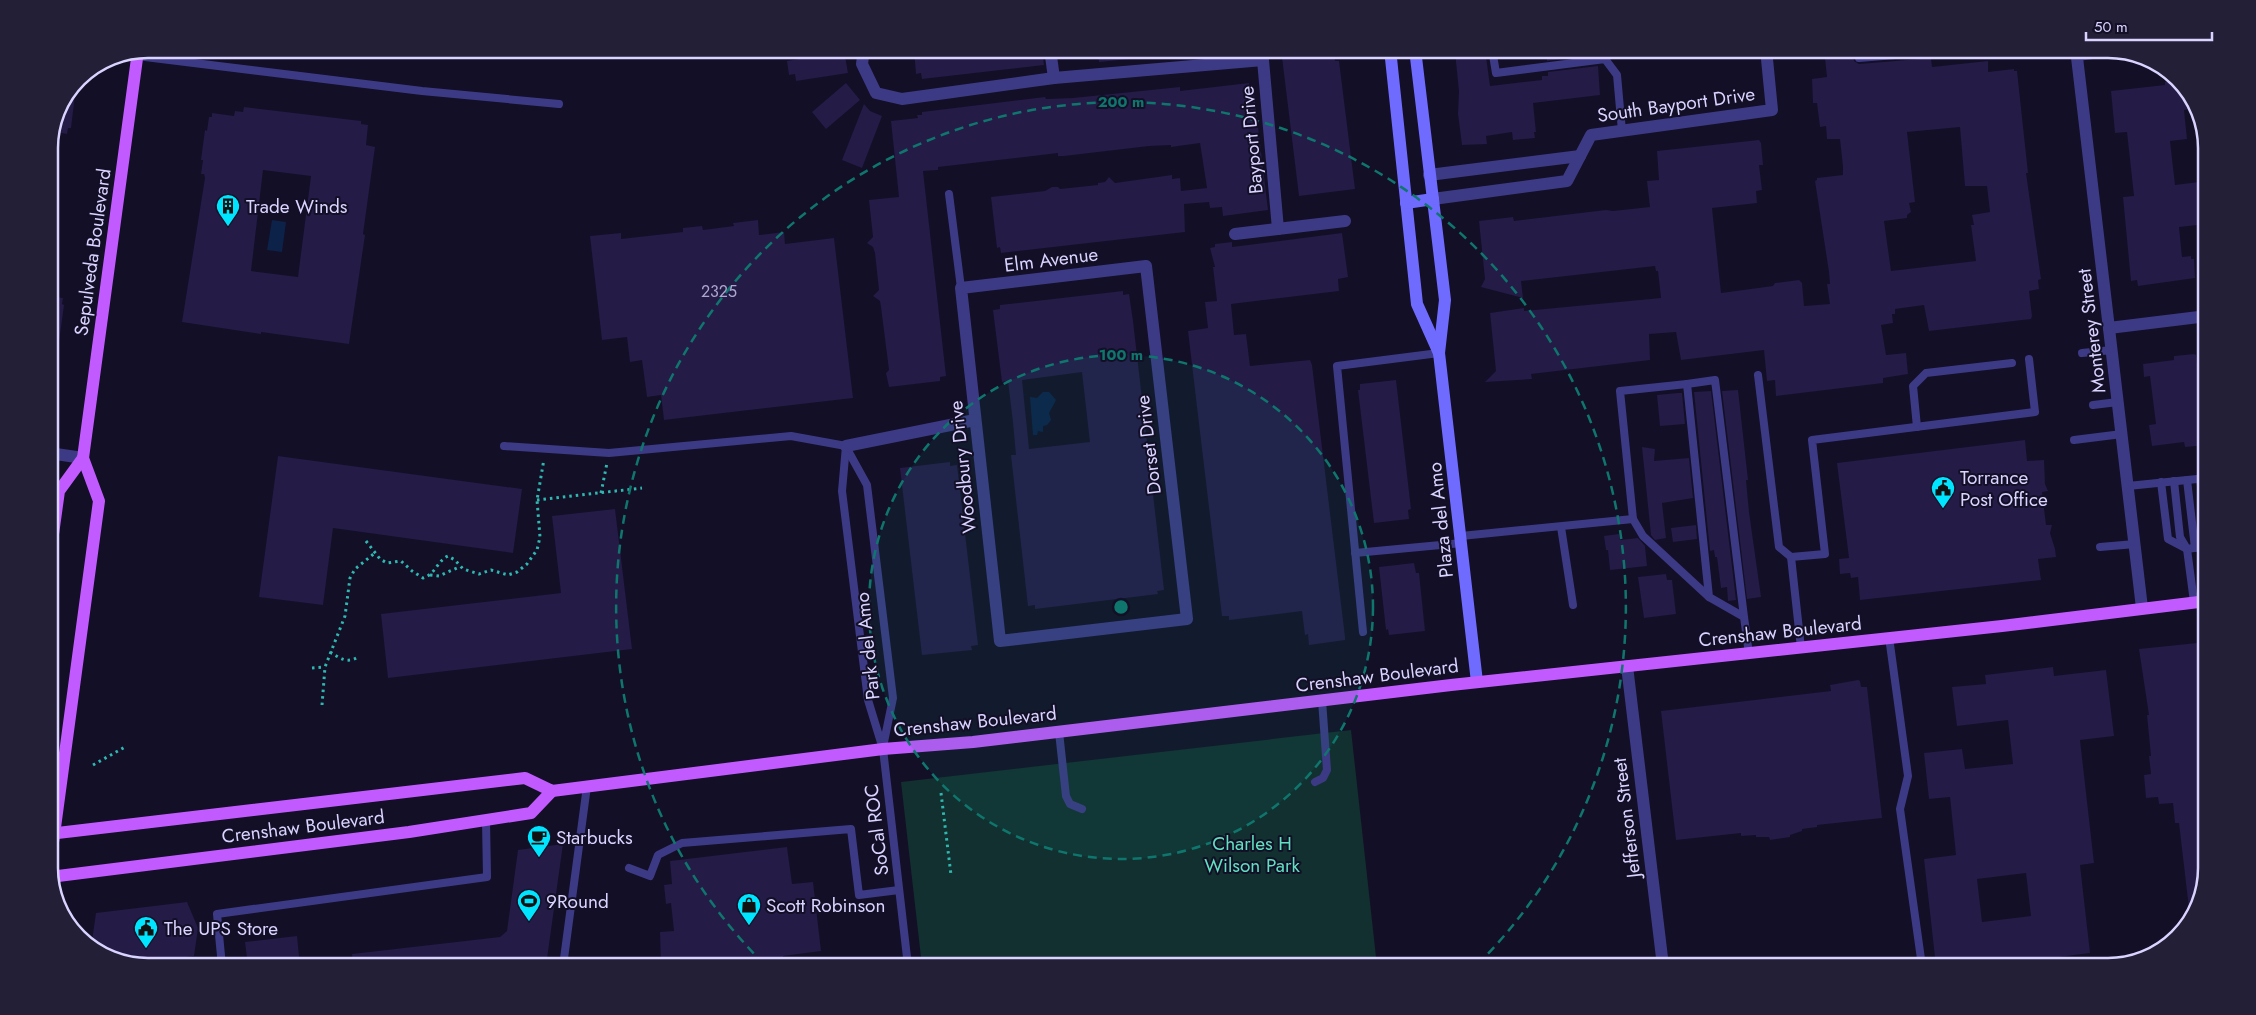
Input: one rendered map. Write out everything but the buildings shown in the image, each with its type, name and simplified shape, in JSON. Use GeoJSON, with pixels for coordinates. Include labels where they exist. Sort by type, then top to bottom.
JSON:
{"type":"FeatureCollection","features":[{"type":"Feature","properties":{"kind":"main road","name":"Sepulveda Boulevard"},"geometry":{"type":"LineString","coordinates":[[58,791],[98,501],[83,458],[137,58]]}},
{"type":"Feature","properties":{"kind":"main road","name":"Plaza del Amo"},"geometry":{"type":"LineString","coordinates":[[1391,58],[1417,304],[1439,353]]}},
{"type":"Feature","properties":{"kind":"main road","name":"Plaza del Amo"},"geometry":{"type":"LineString","coordinates":[[1416,58],[1445,300],[1439,353],[1477,682]]}},
{"type":"Feature","properties":{"kind":"main road"},"geometry":{"type":"LineString","coordinates":[[1406,203],[1433,199]]}},
{"type":"Feature","properties":{"kind":"main road","name":"Sepulveda Boulevard"},"geometry":{"type":"LineString","coordinates":[[58,498],[59,491],[83,458]]}},
{"type":"Feature","properties":{"kind":"main road","name":"Crenshaw Boulevard"},"geometry":{"type":"LineString","coordinates":[[58,833],[525,778],[552,791],[883,749],[973,742],[1477,682],[1749,654],[2198,602]]}},
{"type":"Feature","properties":{"kind":"main road","name":"Crenshaw Boulevard"},"geometry":{"type":"LineString","coordinates":[[58,876],[409,832],[531,813],[552,791]]}},
{"type":"Feature","properties":{"kind":"street"},"geometry":{"type":"LineString","coordinates":[[863,58],[862,64],[876,93],[902,99],[1054,78],[1228,58]]}},
{"type":"Feature","properties":{"kind":"street"},"geometry":{"type":"LineString","coordinates":[[1051,58],[1054,78]]}},
{"type":"Feature","properties":{"kind":"street","name":"Bayport Drive"},"geometry":{"type":"LineString","coordinates":[[1263,58],[1278,228]]}},
{"type":"Feature","properties":{"kind":"street","name":"South Bayport Drive"},"geometry":{"type":"LineString","coordinates":[[1433,199],[1568,181],[1591,135],[1772,110],[1767,58]]}},
{"type":"Feature","properties":{"kind":"street","name":"Monterey Street"},"geometry":{"type":"LineString","coordinates":[[2078,58],[2142,608]]}},
{"type":"Feature","properties":{"kind":"street"},"geometry":{"type":"LineString","coordinates":[[1430,176],[1580,156]]}},
{"type":"Feature","properties":{"kind":"street"},"geometry":{"type":"LineString","coordinates":[[1235,234],[1345,222]]}},
{"type":"Feature","properties":{"kind":"street","name":"Elm Avenue"},"geometry":{"type":"LineString","coordinates":[[961,288],[1146,266]]}},
{"type":"Feature","properties":{"kind":"street","name":"Dorset Drive"},"geometry":{"type":"LineString","coordinates":[[1000,641],[1187,619],[1146,266]]}},
{"type":"Feature","properties":{"kind":"street","name":"Woodbury Drive"},"geometry":{"type":"LineString","coordinates":[[961,288],[1000,641]]}},
{"type":"Feature","properties":{"kind":"street"},"geometry":{"type":"LineString","coordinates":[[2109,328],[2198,317]]}},
{"type":"Feature","properties":{"kind":"street"},"geometry":{"type":"LineString","coordinates":[[846,446],[976,420]]}},
{"type":"Feature","properties":{"kind":"street"},"geometry":{"type":"LineString","coordinates":[[58,454],[83,458]]}},
{"type":"Feature","properties":{"kind":"street","name":"Jefferson Street"},"geometry":{"type":"LineString","coordinates":[[1627,666],[1661,958]]}},
{"type":"Feature","properties":{"kind":"lane"},"geometry":{"type":"LineString","coordinates":[[175,58],[422,91],[559,104]]}},
{"type":"Feature","properties":{"kind":"lane"},"geometry":{"type":"LineString","coordinates":[[1494,58],[1496,73],[1605,59],[1617,75],[1622,131]]}},
{"type":"Feature","properties":{"kind":"lane"},"geometry":{"type":"LineString","coordinates":[[949,194],[961,288]]}},
{"type":"Feature","properties":{"kind":"lane"},"geometry":{"type":"LineString","coordinates":[[2082,353],[2112,350]]}},
{"type":"Feature","properties":{"kind":"lane"},"geometry":{"type":"LineString","coordinates":[[1363,632],[1337,366],[1439,353]]}},
{"type":"Feature","properties":{"kind":"lane"},"geometry":{"type":"LineString","coordinates":[[1791,557],[1825,554],[1812,440],[2035,412],[2029,359]]}},
{"type":"Feature","properties":{"kind":"lane"},"geometry":{"type":"LineString","coordinates":[[1917,427],[1913,386],[1926,373],[2012,363]]}},
{"type":"Feature","properties":{"kind":"lane"},"geometry":{"type":"LineString","coordinates":[[1758,375],[1779,547],[1791,557],[1801,648]]}},
{"type":"Feature","properties":{"kind":"lane"},"geometry":{"type":"LineString","coordinates":[[1744,618],[1709,598],[1643,536],[1633,519],[1620,391],[1715,380],[1749,654]]}},
{"type":"Feature","properties":{"kind":"lane"},"geometry":{"type":"LineString","coordinates":[[1687,384],[1709,598]]}},
{"type":"Feature","properties":{"kind":"lane"},"geometry":{"type":"LineString","coordinates":[[2093,405],[2118,402]]}},
{"type":"Feature","properties":{"kind":"lane"},"geometry":{"type":"LineString","coordinates":[[2074,440],[2122,434]]}},
{"type":"Feature","properties":{"kind":"lane"},"geometry":{"type":"LineString","coordinates":[[504,446],[609,453],[791,436],[846,446]]}},
{"type":"Feature","properties":{"kind":"lane","name":"Park del Amo"},"geometry":{"type":"LineString","coordinates":[[846,446],[867,485],[892,688],[893,698],[883,749]]}},
{"type":"Feature","properties":{"kind":"lane","name":"Park del Amo"},"geometry":{"type":"LineString","coordinates":[[846,446],[842,491],[844,510],[868,700],[883,749]]}},
{"type":"Feature","properties":{"kind":"lane"},"geometry":{"type":"LineString","coordinates":[[2128,486],[2198,479]]}},
{"type":"Feature","properties":{"kind":"lane"},"geometry":{"type":"LineString","coordinates":[[2187,480],[2194,602]]}},
{"type":"Feature","properties":{"kind":"lane"},"geometry":{"type":"LineString","coordinates":[[2174,481],[2180,537],[2191,548]]}},
{"type":"Feature","properties":{"kind":"lane"},"geometry":{"type":"LineString","coordinates":[[2161,482],[2168,539],[2191,548],[2198,547]]}},
{"type":"Feature","properties":{"kind":"lane"},"geometry":{"type":"LineString","coordinates":[[1355,553],[1561,526],[1633,519]]}},
{"type":"Feature","properties":{"kind":"lane"},"geometry":{"type":"LineString","coordinates":[[1561,526],[1573,605]]}},
{"type":"Feature","properties":{"kind":"lane"},"geometry":{"type":"LineString","coordinates":[[2100,548],[2135,544]]}},
{"type":"Feature","properties":{"kind":"lane"},"geometry":{"type":"LineString","coordinates":[[1889,637],[1908,776],[1900,809],[1921,958]]}},
{"type":"Feature","properties":{"kind":"lane"},"geometry":{"type":"LineString","coordinates":[[1315,782],[1323,778],[1327,770],[1322,700]]}},
{"type":"Feature","properties":{"kind":"lane"},"geometry":{"type":"LineString","coordinates":[[1059,732],[1066,796],[1070,804],[1082,809]]}},
{"type":"Feature","properties":{"kind":"lane","name":"SoCal ROC"},"geometry":{"type":"LineString","coordinates":[[883,749],[907,958]]}},
{"type":"Feature","properties":{"kind":"lane"},"geometry":{"type":"LineString","coordinates":[[564,958],[586,786]]}},
{"type":"Feature","properties":{"kind":"lane"},"geometry":{"type":"LineString","coordinates":[[221,958],[217,914],[487,878],[486,820]]}},
{"type":"Feature","properties":{"kind":"lane"},"geometry":{"type":"LineString","coordinates":[[630,868],[650,876],[658,855],[682,843],[851,829],[859,895],[899,890]]}},
{"type":"Feature","properties":{"kind":"path"},"geometry":{"type":"LineString","coordinates":[[601,493],[609,453]]}},
{"type":"Feature","properties":{"kind":"path"},"geometry":{"type":"LineString","coordinates":[[430,575],[441,559],[448,556],[456,560],[459,567],[479,574],[491,570],[508,574],[517,572],[522,568],[537,550],[540,537],[537,500],[542,471]]}},
{"type":"Feature","properties":{"kind":"path"},"geometry":{"type":"LineString","coordinates":[[537,500],[642,488]]}},
{"type":"Feature","properties":{"kind":"path"},"geometry":{"type":"LineString","coordinates":[[366,541],[387,563],[401,561],[423,578],[430,575],[440,576],[450,573],[459,567]]}},
{"type":"Feature","properties":{"kind":"path"},"geometry":{"type":"LineString","coordinates":[[322,705],[325,667],[340,632],[350,578],[355,569],[376,552]]}},
{"type":"Feature","properties":{"kind":"path"},"geometry":{"type":"LineString","coordinates":[[330,652],[346,661],[352,661],[358,657]]}},
{"type":"Feature","properties":{"kind":"path"},"geometry":{"type":"LineString","coordinates":[[312,668],[325,667]]}},
{"type":"Feature","properties":{"kind":"path"},"geometry":{"type":"LineString","coordinates":[[93,765],[125,747]]}},
{"type":"Feature","properties":{"kind":"path"},"geometry":{"type":"LineString","coordinates":[[941,793],[951,875]]}},
{"type":"Feature","properties":{"kind":"green space","name":"Charles H Wilson Park"},"geometry":{"type":"Polygon","coordinates":[[[1351,730],[1376,958],[921,958],[901,782],[1351,730]]]}},
{"type":"Feature","properties":{"kind":"water"},"geometry":{"type":"Polygon","coordinates":[[[272,220],[286,222],[282,252],[267,250],[272,220]]]}},
{"type":"Feature","properties":{"kind":"water"},"geometry":{"type":"Polygon","coordinates":[[[1043,392],[1049,392],[1056,400],[1049,413],[1051,420],[1047,425],[1043,426],[1043,432],[1038,431],[1037,435],[1033,435],[1030,397],[1037,398],[1043,392]]]}},
{"type":"Feature","properties":{"kind":"place","name":"Trade Winds"},"geometry":{"type":"Point","coordinates":[228,227]}},
{"type":"Feature","properties":{"kind":"place","name":"Torrance Post Office"},"geometry":{"type":"Point","coordinates":[1943,509]}},
{"type":"Feature","properties":{"kind":"place","name":"Starbucks"},"geometry":{"type":"Point","coordinates":[539,858]}},
{"type":"Feature","properties":{"kind":"place","name":"9Round"},"geometry":{"type":"Point","coordinates":[529,922]}},
{"type":"Feature","properties":{"kind":"place","name":"Scott Robinson"},"geometry":{"type":"Point","coordinates":[749,926]}},
{"type":"Feature","properties":{"kind":"place","name":"The UPS Store"},"geometry":{"type":"Point","coordinates":[146,949]}}]}
